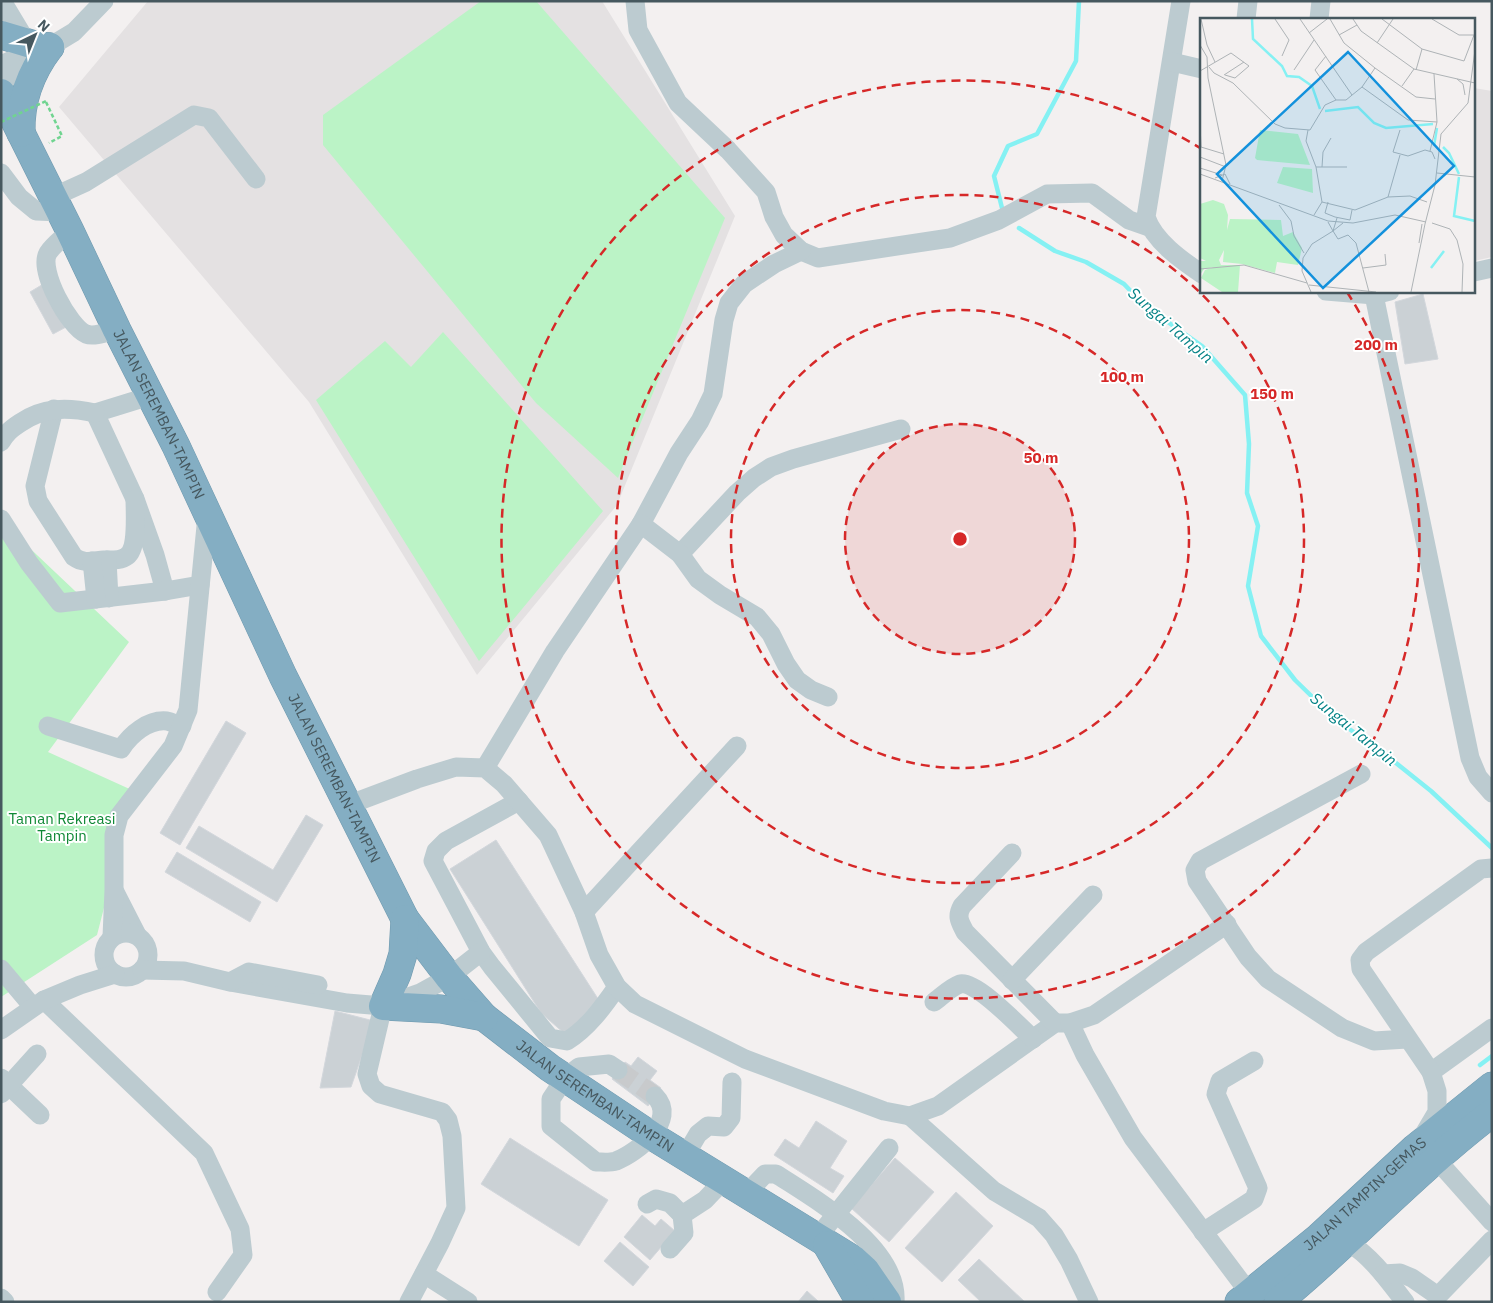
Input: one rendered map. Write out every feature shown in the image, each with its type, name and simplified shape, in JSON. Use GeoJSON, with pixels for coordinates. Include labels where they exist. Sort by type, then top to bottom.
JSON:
{"type":"FeatureCollection","features":[{"type":"Feature","properties":{"kind":"highway"},"geometry":{"type":"LineString","coordinates":[[18,136],[28,83],[41,59],[29,48]]}},
{"type":"Feature","properties":{"kind":"highway","name":"JALAN SEREMBAN-TAMPIN"},"geometry":{"type":"LineString","coordinates":[[1,94],[18,136],[61,213],[208,515],[283,676],[405,919],[484,1017],[550,1068],[652,1136],[821,1241],[860,1302]]}},
{"type":"Feature","properties":{"kind":"highway"},"geometry":{"type":"LineString","coordinates":[[405,919],[402,954],[397,974],[383,1006],[441,1009],[484,1017]]}},
{"type":"Feature","properties":{"kind":"highway","name":"JALAN TAMPIN-GEMAS"},"geometry":{"type":"LineString","coordinates":[[1278,1302],[1348,1242],[1425,1154],[1492,1086]]}},
{"type":"Feature","properties":{"kind":"highway","name":"JALAN TAMPIN-GEMAS"},"geometry":{"type":"LineString","coordinates":[[1245,1298],[1425,1154],[1462,1136],[1492,1113]]}},
{"type":"Feature","properties":{"kind":"highway"},"geometry":{"type":"LineString","coordinates":[[1319,1237],[1337,1238],[1348,1242]]}},
{"type":"Feature","properties":{"kind":"highway"},"geometry":{"type":"LineString","coordinates":[[821,1241],[854,1260],[865,1270],[887,1302]]}},
{"type":"Feature","properties":{"kind":"street"},"geometry":{"type":"LineString","coordinates":[[1,81],[26,68],[29,48],[2,1]]}},
{"type":"Feature","properties":{"kind":"street"},"geometry":{"type":"LineString","coordinates":[[635,1],[638,30],[678,103],[728,150],[766,192],[774,217],[784,235],[801,251],[818,258],[950,238],[999,220],[1047,194],[1092,193],[1129,220],[1149,226]]}},
{"type":"Feature","properties":{"kind":"street"},"geometry":{"type":"LineString","coordinates":[[1181,1],[1146,217],[1149,226],[1184,262],[1200,273]]}},
{"type":"Feature","properties":{"kind":"street"},"geometry":{"type":"LineString","coordinates":[[1246,18],[1248,1]]}},
{"type":"Feature","properties":{"kind":"street"},"geometry":{"type":"LineString","coordinates":[[1319,18],[1321,1]]}},
{"type":"Feature","properties":{"kind":"street"},"geometry":{"type":"LineString","coordinates":[[1,66],[20,56],[29,48],[74,32],[96,4]]}},
{"type":"Feature","properties":{"kind":"street"},"geometry":{"type":"LineString","coordinates":[[1172,62],[1200,68]]}},
{"type":"Feature","properties":{"kind":"street"},"geometry":{"type":"LineString","coordinates":[[117,330],[89,335],[79,330],[72,322],[48,278],[46,264],[48,254],[61,213],[86,182],[194,115],[209,118],[256,179]]}},
{"type":"Feature","properties":{"kind":"street"},"geometry":{"type":"LineString","coordinates":[[1,173],[19,197],[36,211],[61,213]]}},
{"type":"Feature","properties":{"kind":"street"},"geometry":{"type":"LineString","coordinates":[[485,768],[555,651],[641,524],[679,453],[700,421],[713,394],[724,320],[729,303],[744,284],[774,264],[801,251]]}},
{"type":"Feature","properties":{"kind":"street"},"geometry":{"type":"LineString","coordinates":[[1476,272],[1492,268]]}},
{"type":"Feature","properties":{"kind":"street"},"geometry":{"type":"LineString","coordinates":[[1354,292],[1382,293],[1470,758],[1478,777],[1492,793]]}},
{"type":"Feature","properties":{"kind":"street"},"geometry":{"type":"LineString","coordinates":[[1,442],[6,433],[32,415],[54,409],[83,410],[95,413],[150,396]]}},
{"type":"Feature","properties":{"kind":"street"},"geometry":{"type":"LineString","coordinates":[[54,409],[35,486],[38,501],[74,557],[81,562],[121,559],[128,556],[132,548],[135,528],[135,499]]}},
{"type":"Feature","properties":{"kind":"street"},"geometry":{"type":"LineString","coordinates":[[95,413],[135,499],[155,555],[165,591]]}},
{"type":"Feature","properties":{"kind":"street"},"geometry":{"type":"LineString","coordinates":[[680,554],[737,493],[754,478],[771,467],[792,459],[901,428]]}},
{"type":"Feature","properties":{"kind":"street"},"geometry":{"type":"LineString","coordinates":[[114,974],[106,965],[114,890],[114,835],[119,816],[173,746],[188,710],[208,515]]}},
{"type":"Feature","properties":{"kind":"street"},"geometry":{"type":"LineString","coordinates":[[1,519],[29,563],[60,603],[165,591],[200,584]]}},
{"type":"Feature","properties":{"kind":"street"},"geometry":{"type":"LineString","coordinates":[[641,524],[680,554],[698,579],[720,595],[757,617],[766,625],[796,680],[811,690],[828,697]]}},
{"type":"Feature","properties":{"kind":"street"},"geometry":{"type":"LineString","coordinates":[[100,561],[103,598]]}},
{"type":"Feature","properties":{"kind":"street"},"geometry":{"type":"LineString","coordinates":[[48,726],[120,748],[129,736],[148,724],[166,721],[182,726]]}},
{"type":"Feature","properties":{"kind":"street"},"geometry":{"type":"LineString","coordinates":[[584,912],[737,746]]}},
{"type":"Feature","properties":{"kind":"street"},"geometry":{"type":"LineString","coordinates":[[348,805],[417,779],[456,767],[485,768],[504,784],[548,835],[584,912],[599,955],[617,987],[635,1004],[745,1059],[884,1111],[910,1116],[938,1106],[1033,1039],[1062,1023],[1094,1015],[1227,924]]}},
{"type":"Feature","properties":{"kind":"street"},"geometry":{"type":"LineString","coordinates":[[1361,774],[1200,861],[1195,870],[1197,881],[1248,957],[1268,979],[1342,1028],[1374,1041],[1407,1039]]}},
{"type":"Feature","properties":{"kind":"street"},"geometry":{"type":"LineString","coordinates":[[519,802],[446,841],[436,851],[433,861],[481,952],[519,1002],[550,1038],[567,1041],[578,1034],[602,1009],[617,987]]}},
{"type":"Feature","properties":{"kind":"street"},"geometry":{"type":"LineString","coordinates":[[1012,853],[962,906],[958,912],[958,920],[965,932],[1012,980],[1062,1023],[1085,1055],[1133,1138],[1203,1232],[1245,1298]]}},
{"type":"Feature","properties":{"kind":"street"},"geometry":{"type":"LineString","coordinates":[[1492,868],[1481,869],[1366,952],[1360,960],[1361,969],[1430,1072],[1437,1091],[1437,1112],[1425,1154],[1492,1222]]}},
{"type":"Feature","properties":{"kind":"street"},"geometry":{"type":"LineString","coordinates":[[1,1030],[39,1004],[80,985],[114,974],[129,977],[136,975],[142,970],[148,956],[114,890]]}},
{"type":"Feature","properties":{"kind":"street"},"geometry":{"type":"LineString","coordinates":[[1012,980],[1093,895]]}},
{"type":"Feature","properties":{"kind":"street"},"geometry":{"type":"LineString","coordinates":[[80,985],[107,945],[124,932],[184,971]]}},
{"type":"Feature","properties":{"kind":"street"},"geometry":{"type":"LineString","coordinates":[[142,970],[184,971],[230,982],[347,1003],[383,1006],[420,993],[450,977],[481,952]]}},
{"type":"Feature","properties":{"kind":"street"},"geometry":{"type":"LineString","coordinates":[[1,969],[204,1153],[240,1229],[243,1255],[216,1292]]}},
{"type":"Feature","properties":{"kind":"street"},"geometry":{"type":"LineString","coordinates":[[934,1002],[960,984],[966,984],[984,994],[1033,1039]]}},
{"type":"Feature","properties":{"kind":"street"},"geometry":{"type":"LineString","coordinates":[[383,1006],[367,1074],[371,1086],[380,1094],[442,1112],[448,1120],[452,1136],[456,1208],[409,1302]]}},
{"type":"Feature","properties":{"kind":"street"},"geometry":{"type":"LineString","coordinates":[[1430,1072],[1492,1028]]}},
{"type":"Feature","properties":{"kind":"street"},"geometry":{"type":"LineString","coordinates":[[37,1054],[4,1086],[40,1115]]}},
{"type":"Feature","properties":{"kind":"street"},"geometry":{"type":"LineString","coordinates":[[1203,1232],[1254,1199],[1258,1188],[1216,1094],[1220,1082],[1254,1061]]}},
{"type":"Feature","properties":{"kind":"street"},"geometry":{"type":"LineString","coordinates":[[618,1070],[608,1064],[579,1066],[565,1078],[551,1100],[551,1126],[596,1162],[614,1162],[636,1150],[652,1136],[662,1117],[660,1101],[655,1096]]}},
{"type":"Feature","properties":{"kind":"street"},"geometry":{"type":"LineString","coordinates":[[686,1156],[698,1134],[708,1126],[724,1127],[731,1118],[732,1082]]}},
{"type":"Feature","properties":{"kind":"street"},"geometry":{"type":"LineString","coordinates":[[910,1116],[994,1192],[1039,1218],[1054,1235],[1069,1260],[1089,1302]]}},
{"type":"Feature","properties":{"kind":"street"},"geometry":{"type":"LineString","coordinates":[[821,1241],[836,1214],[889,1148]]}},
{"type":"Feature","properties":{"kind":"street"},"geometry":{"type":"LineString","coordinates":[[682,1215],[705,1200],[765,1174],[776,1174],[836,1214],[863,1237],[886,1264],[896,1292],[895,1302]]}},
{"type":"Feature","properties":{"kind":"street"},"geometry":{"type":"LineString","coordinates":[[647,1204],[656,1199],[670,1202],[682,1215],[684,1233],[670,1249]]}},
{"type":"Feature","properties":{"kind":"street"},"geometry":{"type":"LineString","coordinates":[[1384,1274],[1400,1273],[1412,1278],[1440,1299],[1492,1240]]}},
{"type":"Feature","properties":{"kind":"street"},"geometry":{"type":"LineString","coordinates":[[1348,1242],[1361,1250],[1384,1274],[1405,1302]]}},
{"type":"Feature","properties":{"kind":"street"},"geometry":{"type":"LineString","coordinates":[[424,1274],[468,1302]]}},
{"type":"Feature","properties":{"kind":"street"},"geometry":{"type":"LineString","coordinates":[[1,1298],[4,1302]]}},
{"type":"Feature","properties":{"kind":"path"},"geometry":{"type":"LineString","coordinates":[[46,101],[62,136],[18,136],[46,101]]}},
{"type":"Feature","properties":{"kind":"shaded area"},"geometry":{"type":"Polygon","coordinates":[[[148,1],[602,1],[735,216],[617,505],[477,675],[309,402],[59,107],[148,1]]]}},
{"type":"Feature","properties":{"kind":"shaded area"},"geometry":{"type":"Polygon","coordinates":[[[1476,88],[1492,91],[1492,257],[1476,261],[1476,88]]]}},
{"type":"Feature","properties":{"kind":"green space"},"geometry":{"type":"Polygon","coordinates":[[[481,1],[536,1],[725,218],[618,478],[536,403],[323,145],[323,115],[481,1]]]}},
{"type":"Feature","properties":{"kind":"green space"},"geometry":{"type":"Polygon","coordinates":[[[443,332],[603,511],[479,661],[316,400],[385,341],[411,367],[443,332]]]}},
{"type":"Feature","properties":{"kind":"green space","name":"Taman Rekreasi Tampin"},"geometry":{"type":"Polygon","coordinates":[[[1,521],[129,642],[48,752],[134,791],[97,935],[1,997],[1,521]]]}},
{"type":"Feature","properties":{"kind":"building"},"geometry":{"type":"Polygon","coordinates":[[[45,283],[68,326],[53,334],[30,292],[45,283]]]}},
{"type":"Feature","properties":{"kind":"building"},"geometry":{"type":"Polygon","coordinates":[[[1423,294],[1438,359],[1405,364],[1395,302],[1423,294]]]}},
{"type":"Feature","properties":{"kind":"building"},"geometry":{"type":"Polygon","coordinates":[[[226,721],[246,733],[180,845],[160,833],[226,721]]]}},
{"type":"Feature","properties":{"kind":"building"},"geometry":{"type":"Polygon","coordinates":[[[306,815],[323,825],[277,902],[186,848],[199,826],[273,870],[306,815]]]}},
{"type":"Feature","properties":{"kind":"building"},"geometry":{"type":"Polygon","coordinates":[[[496,840],[602,1005],[565,1034],[541,1013],[450,869],[496,840]]]}},
{"type":"Feature","properties":{"kind":"building"},"geometry":{"type":"Polygon","coordinates":[[[177,852],[261,902],[250,922],[165,872],[177,852]]]}},
{"type":"Feature","properties":{"kind":"building"},"geometry":{"type":"Polygon","coordinates":[[[335,1011],[374,1021],[351,1087],[320,1088],[335,1011]]]}},
{"type":"Feature","properties":{"kind":"building"},"geometry":{"type":"Polygon","coordinates":[[[638,1057],[657,1071],[650,1080],[661,1088],[648,1106],[612,1079],[625,1062],[631,1066],[638,1057]]]}},
{"type":"Feature","properties":{"kind":"building"},"geometry":{"type":"Polygon","coordinates":[[[816,1121],[847,1141],[830,1168],[844,1176],[833,1193],[774,1155],[785,1139],[799,1148],[816,1121]]]}},
{"type":"Feature","properties":{"kind":"building"},"geometry":{"type":"Polygon","coordinates":[[[510,1138],[608,1200],[579,1246],[481,1184],[510,1138]]]}},
{"type":"Feature","properties":{"kind":"building"},"geometry":{"type":"Polygon","coordinates":[[[895,1158],[934,1192],[889,1242],[851,1208],[895,1158]]]}},
{"type":"Feature","properties":{"kind":"building"},"geometry":{"type":"Polygon","coordinates":[[[956,1192],[993,1226],[942,1282],[905,1248],[956,1192]]]}},
{"type":"Feature","properties":{"kind":"building"},"geometry":{"type":"Polygon","coordinates":[[[642,1215],[655,1226],[661,1219],[675,1231],[650,1260],[624,1237],[642,1215]]]}},
{"type":"Feature","properties":{"kind":"building"},"geometry":{"type":"Polygon","coordinates":[[[620,1242],[649,1267],[633,1286],[604,1261],[620,1242]]]}},
{"type":"Feature","properties":{"kind":"building"},"geometry":{"type":"Polygon","coordinates":[[[979,1259],[1025,1302],[981,1302],[958,1280],[979,1259]]]}},
{"type":"Feature","properties":{"kind":"building"},"geometry":{"type":"Polygon","coordinates":[[[807,1291],[819,1302],[798,1302],[807,1291]]]}},
{"type":"Feature","properties":{"kind":"waterway","name":"Sungai Tampin"},"geometry":{"type":"LineString","coordinates":[[1002,208],[994,176],[1008,146],[1037,134],[1076,61],[1079,1]]}},
{"type":"Feature","properties":{"kind":"waterway","name":"Sungai Tampin"},"geometry":{"type":"LineString","coordinates":[[1019,228],[1055,251],[1086,262],[1124,284],[1145,306],[1202,346],[1245,395],[1249,444],[1247,493],[1258,526],[1248,586],[1261,636],[1295,680],[1336,720],[1376,747],[1431,791],[1492,848]]}},
{"type":"Feature","properties":{"kind":"waterway"},"geometry":{"type":"LineString","coordinates":[[1480,1065],[1492,1056]]}},
{"type":"Feature","properties":{"kind":"tunnel"},"geometry":{"type":"LineString","coordinates":[[618,1070],[655,1096]]}}]}
